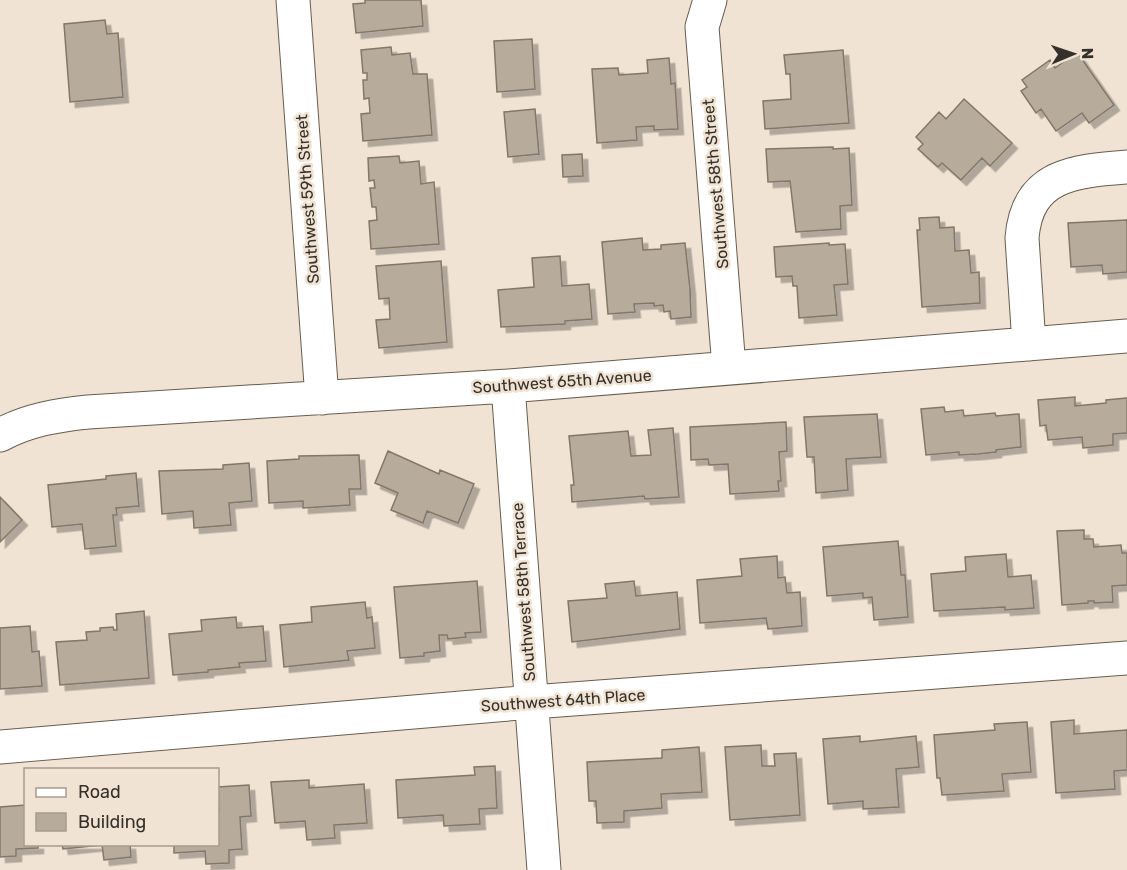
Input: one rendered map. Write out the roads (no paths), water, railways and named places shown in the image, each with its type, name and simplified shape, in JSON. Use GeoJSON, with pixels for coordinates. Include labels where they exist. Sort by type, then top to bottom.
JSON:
{"type":"FeatureCollection","features":[{"type":"Feature","properties":{"kind":"street","name":"Southwest 59th Street"},"geometry":{"type":"LineString","coordinates":[[293,0],[322,398]]}},
{"type":"Feature","properties":{"kind":"street","name":"Southwest 58th Street"},"geometry":{"type":"LineString","coordinates":[[710,0],[702,27],[729,368]]}},
{"type":"Feature","properties":{"kind":"street"},"geometry":{"type":"LineString","coordinates":[[1029,344],[1022,238],[1023,226],[1032,202],[1046,186],[1063,176],[1127,167]]}},
{"type":"Feature","properties":{"kind":"street","name":"Southwest 65th Avenue"},"geometry":{"type":"LineString","coordinates":[[0,435],[34,421],[68,414],[508,386],[1127,336]]}},
{"type":"Feature","properties":{"kind":"street","name":"Southwest 58th Terrace"},"geometry":{"type":"LineString","coordinates":[[508,386],[544,870]]}},
{"type":"Feature","properties":{"kind":"street","name":"Southwest 64th Place"},"geometry":{"type":"LineString","coordinates":[[0,747],[532,702],[1127,658]]}}]}
